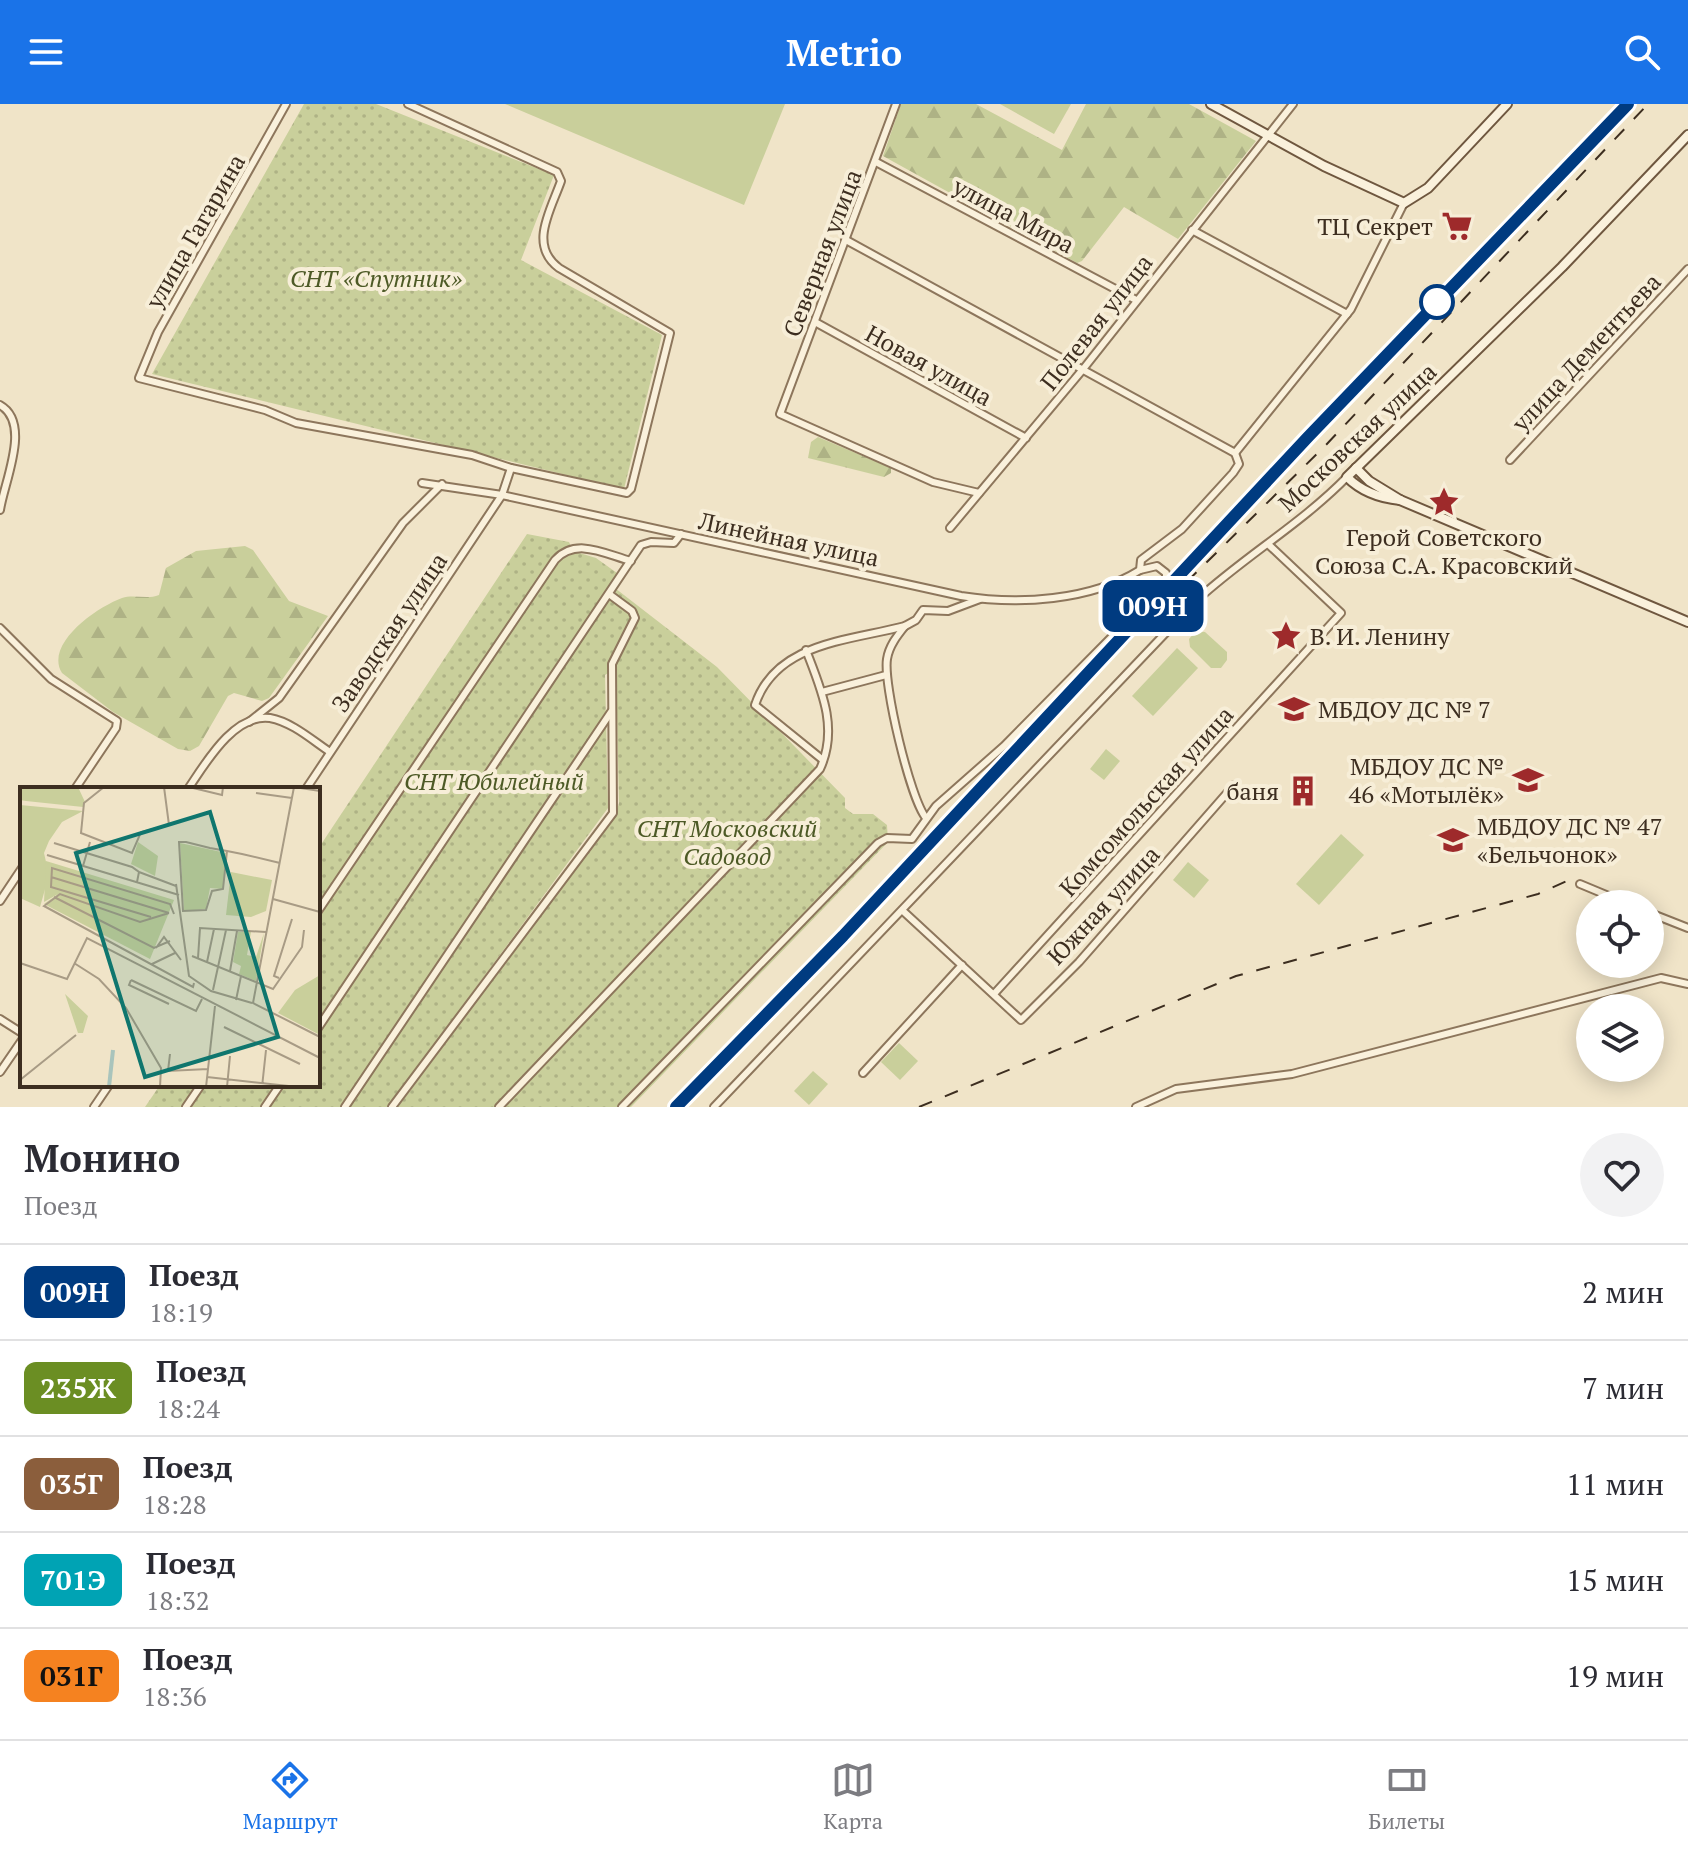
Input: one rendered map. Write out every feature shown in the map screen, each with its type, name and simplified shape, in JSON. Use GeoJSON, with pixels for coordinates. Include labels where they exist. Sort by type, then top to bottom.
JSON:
{"type":"FeatureCollection","features":[{"type":"Feature","properties":{"kind":"street","name":"улица Гагарина"},"geometry":{"type":"LineString","coordinates":[[286,104],[158,332],[139,378],[265,410],[296,423],[472,455],[511,468]]}},
{"type":"Feature","properties":{"kind":"street"},"geometry":{"type":"LineString","coordinates":[[408,104],[557,172],[561,181],[542,239],[546,256],[559,268],[670,333],[631,489],[622,493],[541,472],[511,468]]}},
{"type":"Feature","properties":{"kind":"street","name":"Северная улица"},"geometry":{"type":"LineString","coordinates":[[896,104],[780,414],[933,482],[979,493]]}},
{"type":"Feature","properties":{"kind":"street"},"geometry":{"type":"LineString","coordinates":[[1211,104],[1406,205]]}},
{"type":"Feature","properties":{"kind":"street","name":"Полевая улица"},"geometry":{"type":"LineString","coordinates":[[950,528],[1084,368],[1293,104]]}},
{"type":"Feature","properties":{"kind":"street"},"geometry":{"type":"LineString","coordinates":[[1235,453],[1347,314],[1406,205],[1428,188],[1507,104]]}},
{"type":"Feature","properties":{"kind":"street","name":"Московская улица"},"geometry":{"type":"LineString","coordinates":[[714,1107],[1197,600],[1225,574],[1316,509],[1572,257],[1688,135]]}},
{"type":"Feature","properties":{"kind":"street","name":"улица Мира"},"geometry":{"type":"LineString","coordinates":[[876,162],[1136,300]]}},
{"type":"Feature","properties":{"kind":"street"},"geometry":{"type":"LineString","coordinates":[[1192,230],[1347,314]]}},
{"type":"Feature","properties":{"kind":"street"},"geometry":{"type":"LineString","coordinates":[[622,1107],[878,843],[887,838],[912,839],[926,818],[1156,595],[1168,576],[1161,568],[1157,555],[1233,473],[1240,459],[1235,453],[1084,368],[846,240]]}},
{"type":"Feature","properties":{"kind":"street","name":"улица Дементьева"},"geometry":{"type":"LineString","coordinates":[[1510,460],[1688,269]]}},
{"type":"Feature","properties":{"kind":"street","name":"Новая улица"},"geometry":{"type":"LineString","coordinates":[[815,322],[1026,438]]}},
{"type":"Feature","properties":{"kind":"street"},"geometry":{"type":"LineString","coordinates":[[0,405],[12,418],[15,436],[0,510]]}},
{"type":"Feature","properties":{"kind":"street","name":"Заводская улица"},"geometry":{"type":"LineString","coordinates":[[307,787],[502,495],[511,468]]}},
{"type":"Feature","properties":{"kind":"street"},"geometry":{"type":"LineString","coordinates":[[1356,468],[1369,481],[1400,500],[1688,622]]}},
{"type":"Feature","properties":{"kind":"street"},"geometry":{"type":"LineString","coordinates":[[1347,477],[1357,487],[1373,494],[1400,500]]}},
{"type":"Feature","properties":{"kind":"street","name":"Линейная улица"},"geometry":{"type":"LineString","coordinates":[[422,483],[502,495],[980,599],[1060,596],[1111,583],[1140,567]]}},
{"type":"Feature","properties":{"kind":"street"},"geometry":{"type":"LineString","coordinates":[[189,787],[229,736],[279,698],[403,523],[442,484]]}},
{"type":"Feature","properties":{"kind":"street"},"geometry":{"type":"LineString","coordinates":[[320,1025],[644,543],[674,543],[681,534]]}},
{"type":"Feature","properties":{"kind":"street"},"geometry":{"type":"LineString","coordinates":[[1161,568],[1140,567],[1141,560],[1168,541]]}},
{"type":"Feature","properties":{"kind":"street","name":"Комсомольская улица"},"geometry":{"type":"LineString","coordinates":[[994,994],[1341,613],[1269,545]]}},
{"type":"Feature","properties":{"kind":"street"},"geometry":{"type":"LineString","coordinates":[[320,908],[555,560],[567,549],[578,547],[631,561]]}},
{"type":"Feature","properties":{"kind":"street"},"geometry":{"type":"LineString","coordinates":[[392,1107],[613,813],[613,660],[635,618],[632,611],[609,594]]}},
{"type":"Feature","properties":{"kind":"street"},"geometry":{"type":"LineString","coordinates":[[823,760],[755,705],[766,680],[794,655],[806,650],[905,626],[916,620],[923,610],[948,611],[980,599]]}},
{"type":"Feature","properties":{"kind":"street"},"geometry":{"type":"LineString","coordinates":[[905,626],[889,649],[886,675],[913,797],[926,818]]}},
{"type":"Feature","properties":{"kind":"street"},"geometry":{"type":"LineString","coordinates":[[0,628],[51,679],[118,724],[76,787]]}},
{"type":"Feature","properties":{"kind":"street"},"geometry":{"type":"LineString","coordinates":[[499,1107],[820,769],[829,727],[822,692],[806,650]]}},
{"type":"Feature","properties":{"kind":"street"},"geometry":{"type":"LineString","coordinates":[[822,692],[886,675]]}},
{"type":"Feature","properties":{"kind":"street"},"geometry":{"type":"LineString","coordinates":[[345,1107],[611,712]]}},
{"type":"Feature","properties":{"kind":"street"},"geometry":{"type":"LineString","coordinates":[[249,722],[265,718],[284,722],[330,752]]}},
{"type":"Feature","properties":{"kind":"street","name":"Южная улица"},"geometry":{"type":"LineString","coordinates":[[994,994],[1021,1020],[1079,962],[1234,785]]}},
{"type":"Feature","properties":{"kind":"street"},"geometry":{"type":"LineString","coordinates":[[0,901],[20,871]]}},
{"type":"Feature","properties":{"kind":"street"},"geometry":{"type":"LineString","coordinates":[[1580,884],[1594,890]]}},
{"type":"Feature","properties":{"kind":"street"},"geometry":{"type":"LineString","coordinates":[[903,911],[994,994]]}},
{"type":"Feature","properties":{"kind":"street"},"geometry":{"type":"LineString","coordinates":[[1664,919],[1688,928]]}},
{"type":"Feature","properties":{"kind":"street"},"geometry":{"type":"LineString","coordinates":[[863,1073],[962,965]]}},
{"type":"Feature","properties":{"kind":"street"},"geometry":{"type":"LineString","coordinates":[[1136,1107],[1176,1089],[1282,1077],[1661,978],[1688,984]]}},
{"type":"Feature","properties":{"kind":"street"},"geometry":{"type":"LineString","coordinates":[[0,1019],[20,1032]]}},
{"type":"Feature","properties":{"kind":"street"},"geometry":{"type":"LineString","coordinates":[[0,1072],[20,1043]]}},
{"type":"Feature","properties":{"kind":"street"},"geometry":{"type":"LineString","coordinates":[[94,1107],[104,1087]]}},
{"type":"Feature","properties":{"kind":"street"},"geometry":{"type":"LineString","coordinates":[[186,1107],[200,1087]]}},
{"type":"Feature","properties":{"kind":"street"},"geometry":{"type":"LineString","coordinates":[[265,1107],[279,1087]]}},
{"type":"Feature","properties":{"kind":"green space","name":"СНТ «Спутник»"},"geometry":{"type":"Polygon","coordinates":[[[304,104],[376,104],[554,175],[521,260],[662,335],[624,489],[152,374],[304,104]]]}},
{"type":"Feature","properties":{"kind":"green space"},"geometry":{"type":"Polygon","coordinates":[[[505,104],[785,104],[744,205],[505,104]]]}},
{"type":"Feature","properties":{"kind":"green space"},"geometry":{"type":"Polygon","coordinates":[[[901,104],[976,104],[1062,150],[1086,104],[1189,104],[1256,141],[1178,239],[1124,207],[1082,261],[1077,263],[883,156],[901,104]]]}},
{"type":"Feature","properties":{"kind":"green space"},"geometry":{"type":"Polygon","coordinates":[[[1000,104],[1071,104],[1054,134],[1000,104]]]}},
{"type":"Feature","properties":{"kind":"green space"},"geometry":{"type":"Polygon","coordinates":[[[818,437],[891,468],[891,473],[884,477],[808,458],[811,442],[818,437]]]}},
{"type":"Feature","properties":{"kind":"green space"},"geometry":{"type":"Polygon","coordinates":[[[527,534],[569,542],[573,551],[596,558],[617,573],[611,585],[717,667],[845,798],[845,808],[853,814],[873,814],[887,825],[888,842],[631,1107],[398,1107],[616,814],[619,803],[616,668],[605,675],[608,808],[388,1107],[145,1107],[159,1087],[320,1087],[320,846],[527,534]]]}},
{"type":"Feature","properties":{"kind":"green space"},"geometry":{"type":"Polygon","coordinates":[[[245,546],[253,550],[289,601],[328,616],[269,698],[262,701],[234,693],[228,696],[199,746],[190,751],[178,749],[113,712],[62,673],[58,662],[60,650],[66,639],[87,618],[122,598],[159,595],[166,568],[196,551],[245,546]]]}},
{"type":"Feature","properties":{"kind":"green space"},"geometry":{"type":"Polygon","coordinates":[[[1196,631],[1205,632],[1227,652],[1227,660],[1221,668],[1211,668],[1190,647],[1189,639],[1196,631]]]}},
{"type":"Feature","properties":{"kind":"green space"},"geometry":{"type":"Polygon","coordinates":[[[1177,648],[1198,668],[1153,716],[1132,696],[1177,648]]]}},
{"type":"Feature","properties":{"kind":"green space"},"geometry":{"type":"Polygon","coordinates":[[[1106,749],[1120,761],[1104,780],[1090,769],[1106,749]]]}},
{"type":"Feature","properties":{"kind":"green space"},"geometry":{"type":"Polygon","coordinates":[[[1341,834],[1364,855],[1319,905],[1296,884],[1341,834]]]}},
{"type":"Feature","properties":{"kind":"green space"},"geometry":{"type":"Polygon","coordinates":[[[1188,862],[1209,880],[1194,898],[1173,880],[1188,862]]]}},
{"type":"Feature","properties":{"kind":"green space"},"geometry":{"type":"Polygon","coordinates":[[[899,1043],[918,1061],[900,1080],[881,1062],[899,1043]]]}},
{"type":"Feature","properties":{"kind":"green space"},"geometry":{"type":"Polygon","coordinates":[[[813,1071],[828,1084],[809,1105],[794,1091],[813,1071]]]}},
{"type":"Feature","properties":{"kind":"railway"},"geometry":{"type":"LineString","coordinates":[[1202,553],[1308,437],[1627,104]]}},
{"type":"Feature","properties":{"kind":"railway"},"geometry":{"type":"LineString","coordinates":[[682,1107],[1152,616],[1324,447],[1648,104]]}},
{"type":"Feature","properties":{"kind":"railway"},"geometry":{"type":"LineString","coordinates":[[919,1107],[1236,976],[1538,894],[1578,876]]}},
{"type":"Feature","properties":{"kind":"train","name":"009Н"},"geometry":{"type":"LineString","coordinates":[[676,1107],[843,936],[1308,437],[1628,104]]}},
{"type":"Feature","properties":{"kind":"place","name":"ТЦ Секрет"},"geometry":{"type":"Point","coordinates":[1457,226]}},
{"type":"Feature","properties":{"kind":"place","name":"Герой Советского Союза С.А. Красовский"},"geometry":{"type":"Point","coordinates":[1444,502]}},
{"type":"Feature","properties":{"kind":"place","name":"В. И. Ленину"},"geometry":{"type":"Point","coordinates":[1286,636]}},
{"type":"Feature","properties":{"kind":"place","name":"МБДОУ ДС № 7"},"geometry":{"type":"Point","coordinates":[1294,709]}},
{"type":"Feature","properties":{"kind":"place","name":"МБДОУ ДC № 46 «Мотылёк»"},"geometry":{"type":"Point","coordinates":[1528,780]}},
{"type":"Feature","properties":{"kind":"place","name":"баня"},"geometry":{"type":"Point","coordinates":[1303,791]}},
{"type":"Feature","properties":{"kind":"place","name":"МБДОУ ДС № 47 «Бельчонок»"},"geometry":{"type":"Point","coordinates":[1453,840]}},
{"type":"Feature","properties":{"kind":"park label","name":"СНТ Юбилейный"},"geometry":{"type":"Point","coordinates":[494,781]}},
{"type":"Feature","properties":{"kind":"park label","name":"СНТ Московский Садовод"},"geometry":{"type":"Point","coordinates":[727,842]}}]}
